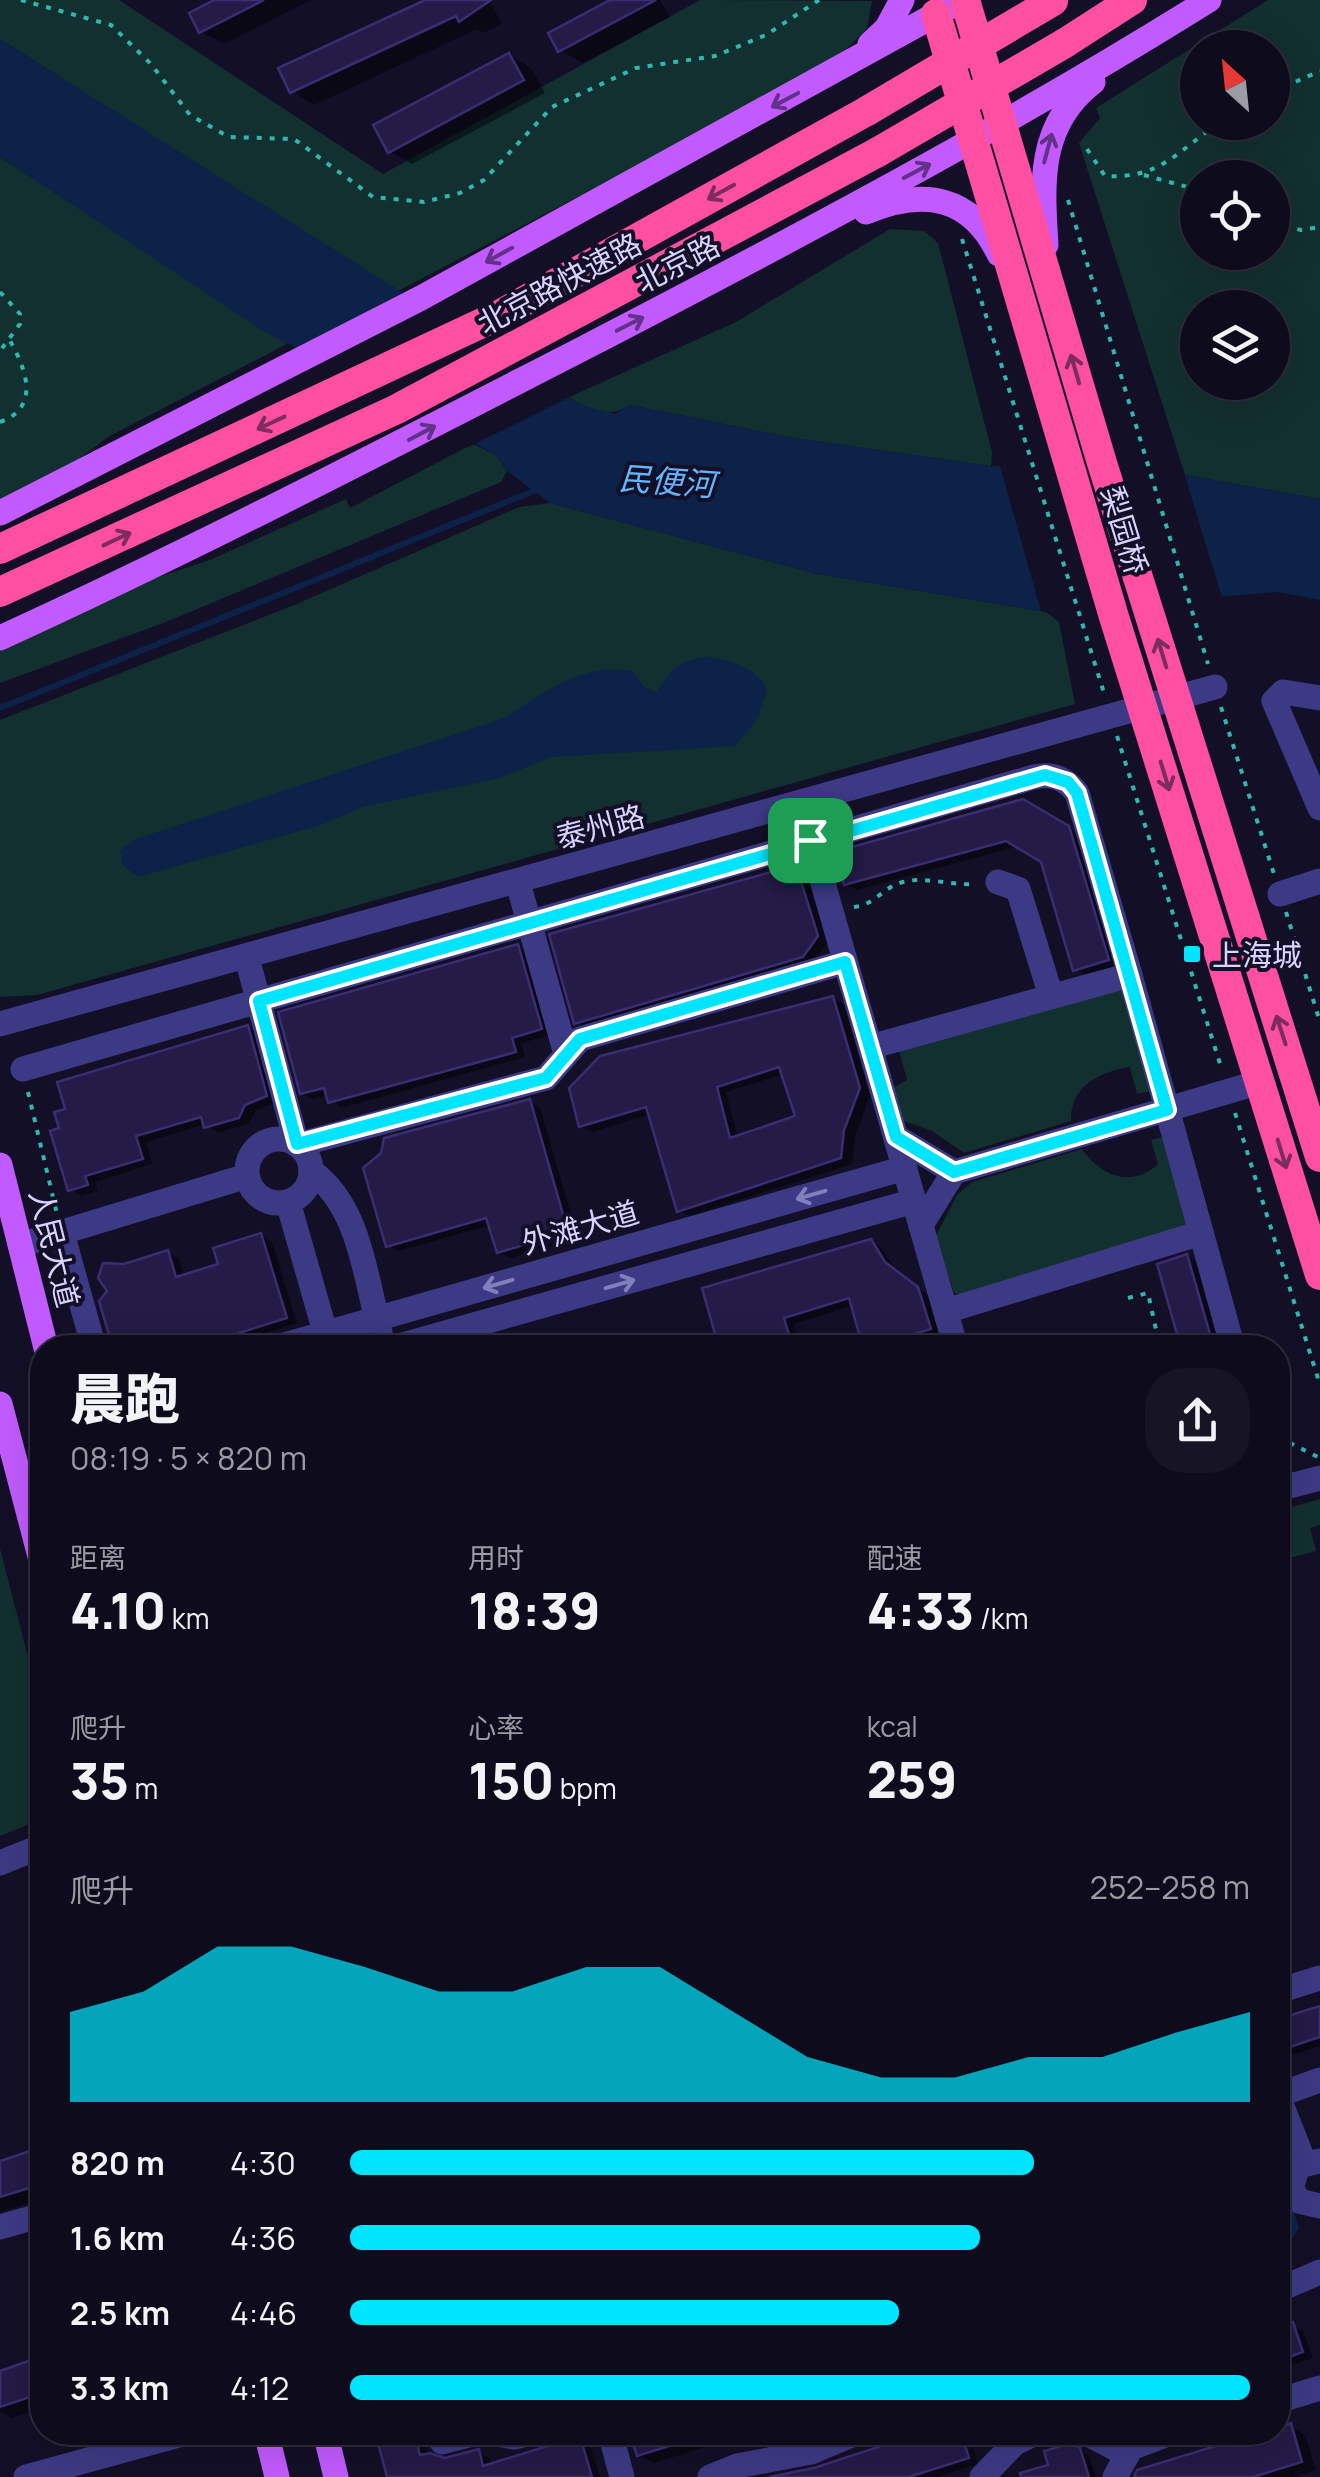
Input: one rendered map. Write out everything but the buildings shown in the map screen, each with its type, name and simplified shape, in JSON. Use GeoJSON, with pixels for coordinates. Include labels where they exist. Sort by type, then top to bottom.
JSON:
{"type":"FeatureCollection","features":[{"type":"Feature","properties":{"kind":"highway","name":"北京路快速路"},"geometry":{"type":"LineString","coordinates":[[0,550],[499,315],[867,111],[1055,0]]}},
{"type":"Feature","properties":{"kind":"highway","name":"北京路快速路"},"geometry":{"type":"LineString","coordinates":[[0,592],[397,409],[878,152],[1132,0]]}},
{"type":"Feature","properties":{"kind":"highway","name":"梨园桥"},"geometry":{"type":"LineString","coordinates":[[949,4],[1002,123],[1102,463],[1320,1156]]}},
{"type":"Feature","properties":{"kind":"highway","name":"梨园桥"},"geometry":{"type":"LineString","coordinates":[[949,4],[972,141],[1114,617],[1320,1275]]}},
{"type":"Feature","properties":{"kind":"main road"},"geometry":{"type":"LineString","coordinates":[[823,79],[887,28],[902,0]]}},
{"type":"Feature","properties":{"kind":"main road","name":"北京路"},"geometry":{"type":"LineString","coordinates":[[0,638],[336,478],[746,263],[972,141],[1209,0]]}},
{"type":"Feature","properties":{"kind":"main road"},"geometry":{"type":"LineString","coordinates":[[0,512],[420,298],[823,79],[949,4]]}},
{"type":"Feature","properties":{"kind":"main road"},"geometry":{"type":"LineString","coordinates":[[1049,280],[1044,160],[1058,118],[1080,92],[1168,26]]}},
{"type":"Feature","properties":{"kind":"main road"},"geometry":{"type":"LineString","coordinates":[[746,263],[874,209],[912,198],[951,206],[986,227],[1014,284]]}},
{"type":"Feature","properties":{"kind":"main road","name":"人民大道"},"geometry":{"type":"LineString","coordinates":[[0,1165],[43,1335]]}},
{"type":"Feature","properties":{"kind":"main road"},"geometry":{"type":"LineString","coordinates":[[0,1404],[30,1518]]}},
{"type":"Feature","properties":{"kind":"main road"},"geometry":{"type":"LineString","coordinates":[[269,2445],[277,2477]]}},
{"type":"Feature","properties":{"kind":"main road"},"geometry":{"type":"LineString","coordinates":[[328,2445],[336,2477]]}},
{"type":"Feature","properties":{"kind":"street","name":"泰州路"},"geometry":{"type":"LineString","coordinates":[[0,1024],[1112,719],[1215,686]]}},
{"type":"Feature","properties":{"kind":"street"},"geometry":{"type":"LineString","coordinates":[[1320,698],[1283,692],[1274,701],[1320,808]]}},
{"type":"Feature","properties":{"kind":"street"},"geometry":{"type":"LineString","coordinates":[[22,1069],[1034,777],[1057,778],[1077,793],[1229,1335]]}},
{"type":"Feature","properties":{"kind":"street"},"geometry":{"type":"LineString","coordinates":[[800,805],[953,1335]]}},
{"type":"Feature","properties":{"kind":"street"},"geometry":{"type":"LineString","coordinates":[[1280,894],[1320,881]]}},
{"type":"Feature","properties":{"kind":"street"},"geometry":{"type":"LineString","coordinates":[[518,882],[566,1054]]}},
{"type":"Feature","properties":{"kind":"street"},"geometry":{"type":"LineString","coordinates":[[998,882],[1018,889],[1051,996]]}},
{"type":"Feature","properties":{"kind":"street"},"geometry":{"type":"LineString","coordinates":[[247,958],[297,1144],[311,1171],[330,1185],[348,1215],[383,1335]]}},
{"type":"Feature","properties":{"kind":"street"},"geometry":{"type":"LineString","coordinates":[[311,1171],[304,1190],[288,1202],[267,1201],[257,1195],[247,1176],[247,1165],[258,1147],[277,1139],[297,1144],[546,1078],[580,1039],[845,962]]}},
{"type":"Feature","properties":{"kind":"street"},"geometry":{"type":"LineString","coordinates":[[870,1046],[1130,974]]}},
{"type":"Feature","properties":{"kind":"street"},"geometry":{"type":"LineString","coordinates":[[439,1335],[918,1214],[954,1172],[1260,1082]]}},
{"type":"Feature","properties":{"kind":"street"},"geometry":{"type":"LineString","coordinates":[[896,1137],[954,1172]]}},
{"type":"Feature","properties":{"kind":"street","name":"外滩大道"},"geometry":{"type":"LineString","coordinates":[[339,1335],[376,1318],[904,1168]]}},
{"type":"Feature","properties":{"kind":"street"},"geometry":{"type":"LineString","coordinates":[[20,1245],[247,1176]]}},
{"type":"Feature","properties":{"kind":"street"},"geometry":{"type":"LineString","coordinates":[[288,1202],[327,1335]]}},
{"type":"Feature","properties":{"kind":"street"},"geometry":{"type":"LineString","coordinates":[[62,1233],[90,1335]]}},
{"type":"Feature","properties":{"kind":"street"},"geometry":{"type":"LineString","coordinates":[[946,1310],[1201,1233]]}},
{"type":"Feature","properties":{"kind":"street"},"geometry":{"type":"LineString","coordinates":[[1290,1486],[1320,1478]]}},
{"type":"Feature","properties":{"kind":"street"},"geometry":{"type":"LineString","coordinates":[[0,1864],[30,1851]]}},
{"type":"Feature","properties":{"kind":"street"},"geometry":{"type":"LineString","coordinates":[[1290,1987],[1320,1978]]}},
{"type":"Feature","properties":{"kind":"street"},"geometry":{"type":"LineString","coordinates":[[1290,2091],[1320,2080]]}},
{"type":"Feature","properties":{"kind":"street"},"geometry":{"type":"LineString","coordinates":[[1290,2119],[1312,2161],[1294,2172],[1291,2188],[1299,2201],[1319,2213]]}},
{"type":"Feature","properties":{"kind":"street"},"geometry":{"type":"LineString","coordinates":[[0,2227],[30,2218]]}},
{"type":"Feature","properties":{"kind":"street"},"geometry":{"type":"LineString","coordinates":[[1290,2285],[1320,2272]]}},
{"type":"Feature","properties":{"kind":"street"},"geometry":{"type":"LineString","coordinates":[[1290,2397],[1320,2388]]}},
{"type":"Feature","properties":{"kind":"street"},"geometry":{"type":"LineString","coordinates":[[26,2477],[143,2445]]}},
{"type":"Feature","properties":{"kind":"street"},"geometry":{"type":"LineString","coordinates":[[613,2445],[622,2477]]}},
{"type":"Feature","properties":{"kind":"street"},"geometry":{"type":"LineString","coordinates":[[710,2477],[737,2466],[812,2452],[828,2445]]}},
{"type":"Feature","properties":{"kind":"street"},"geometry":{"type":"LineString","coordinates":[[982,2477],[1012,2445]]}},
{"type":"Feature","properties":{"kind":"street"},"geometry":{"type":"LineString","coordinates":[[1098,2445],[1121,2466],[1137,2445]]}},
{"type":"Feature","properties":{"kind":"path"},"geometry":{"type":"LineString","coordinates":[[21,0],[111,25],[151,64],[190,114],[229,137],[294,139],[373,197],[424,202],[460,193],[484,180],[552,107],[636,68],[715,56],[766,35],[819,0]]}},
{"type":"Feature","properties":{"kind":"path"},"geometry":{"type":"LineString","coordinates":[[1290,84],[1320,71]]}},
{"type":"Feature","properties":{"kind":"path"},"geometry":{"type":"LineString","coordinates":[[1144,175],[1198,140]]}},
{"type":"Feature","properties":{"kind":"path"},"geometry":{"type":"LineString","coordinates":[[1087,149],[1105,176],[1144,175],[1180,185]]}},
{"type":"Feature","properties":{"kind":"path"},"geometry":{"type":"LineString","coordinates":[[1066,192],[1145,464],[1320,1022]]}},
{"type":"Feature","properties":{"kind":"path"},"geometry":{"type":"LineString","coordinates":[[951,206],[1320,1385]]}},
{"type":"Feature","properties":{"kind":"path"},"geometry":{"type":"LineString","coordinates":[[1290,227],[1320,227]]}},
{"type":"Feature","properties":{"kind":"path"},"geometry":{"type":"LineString","coordinates":[[0,292],[20,314],[20,324],[0,352]]}},
{"type":"Feature","properties":{"kind":"path"},"geometry":{"type":"LineString","coordinates":[[0,422],[18,410],[28,389],[26,370],[9,339]]}},
{"type":"Feature","properties":{"kind":"path"},"geometry":{"type":"LineString","coordinates":[[829,906],[868,905],[888,887],[912,880],[962,885],[998,882]]}},
{"type":"Feature","properties":{"kind":"path"},"geometry":{"type":"LineString","coordinates":[[22,1069],[62,1233]]}},
{"type":"Feature","properties":{"kind":"path"},"geometry":{"type":"LineString","coordinates":[[1128,1298],[1148,1292],[1157,1335]]}},
{"type":"Feature","properties":{"kind":"path"},"geometry":{"type":"LineString","coordinates":[[1290,1443],[1320,1458]]}},
{"type":"Feature","properties":{"kind":"green space"},"geometry":{"type":"Polygon","coordinates":[[[0,0],[119,0],[383,174],[700,0],[872,1],[867,29],[830,65],[398,291],[0,39],[0,0]]]}},
{"type":"Feature","properties":{"kind":"green space"},"geometry":{"type":"Polygon","coordinates":[[[1268,0],[1320,0],[1320,499],[1185,475],[1079,143],[1100,118],[1096,108],[1180,55],[1180,140],[1290,140],[1290,30],[1220,30],[1268,0]]]}},
{"type":"Feature","properties":{"kind":"green space"},"geometry":{"type":"Polygon","coordinates":[[[0,157],[287,344],[108,437],[76,461],[0,501],[0,157]]]}},
{"type":"Feature","properties":{"kind":"green space"},"geometry":{"type":"Polygon","coordinates":[[[890,229],[924,231],[938,243],[992,452],[991,466],[787,437],[630,405],[614,412],[599,412],[569,397],[736,322],[890,229]]]}},
{"type":"Feature","properties":{"kind":"green space"},"geometry":{"type":"Polygon","coordinates":[[[473,444],[496,455],[507,471],[501,482],[166,622],[0,683],[0,630],[210,560],[346,499],[350,508],[473,444]]]}},
{"type":"Feature","properties":{"kind":"green space"},"geometry":{"type":"Polygon","coordinates":[[[550,503],[817,574],[1046,612],[1059,622],[1075,704],[37,995],[0,997],[0,720],[292,606],[519,507],[550,503]]]}},
{"type":"Feature","properties":{"kind":"green space"},"geometry":{"type":"Polygon","coordinates":[[[1124,988],[1155,1090],[1137,1094],[1130,1067],[1108,1073],[1081,1090],[1075,1098],[1071,1121],[964,1153],[932,1131],[901,1120],[893,1088],[907,1080],[898,1047],[1124,988]]]}},
{"type":"Feature","properties":{"kind":"green space"},"geometry":{"type":"Polygon","coordinates":[[[1166,1136],[1190,1224],[964,1297],[954,1293],[936,1236],[957,1195],[972,1182],[1082,1149],[1107,1172],[1137,1176],[1158,1164],[1151,1140],[1166,1136]]]}},
{"type":"Feature","properties":{"kind":"green space"},"geometry":{"type":"Polygon","coordinates":[[[1320,1499],[1320,1525],[1310,1528],[1316,1551],[1290,1558],[1290,1508],[1320,1499]]]}},
{"type":"Feature","properties":{"kind":"green space"},"geometry":{"type":"Polygon","coordinates":[[[0,1548],[30,1665],[30,1824],[0,1836],[0,1548]]]}},
{"type":"Feature","properties":{"kind":"water","name":"民便河"},"geometry":{"type":"Polygon","coordinates":[[[0,39],[581,405],[615,414],[630,405],[787,437],[991,466],[1185,475],[1320,499],[1320,600],[1277,592],[1040,611],[817,574],[550,503],[507,471],[496,455],[260,329],[0,157],[0,39]]]}},
{"type":"Feature","properties":{"kind":"water"},"geometry":{"type":"Polygon","coordinates":[[[707,657],[749,670],[767,689],[758,718],[735,746],[552,757],[499,778],[362,807],[321,825],[138,877],[123,865],[120,851],[133,840],[505,718],[550,689],[582,675],[615,669],[633,671],[644,687],[657,692],[677,667],[707,657]]]}},
{"type":"Feature","properties":{"kind":"water"},"geometry":{"type":"Polygon","coordinates":[[[1290,2198],[1299,2228],[1290,2242],[1290,2198]]]}},
{"type":"Feature","properties":{"kind":"pier"},"geometry":{"type":"Polygon","coordinates":[[[404,292],[574,395],[468,447],[291,351],[404,292]]]}},
{"type":"Feature","properties":{"kind":"pier"},"geometry":{"type":"Polygon","coordinates":[[[999,463],[1183,470],[1224,604],[1041,611],[999,463]]]}},
{"type":"Feature","properties":{"kind":"waterway"},"geometry":{"type":"LineString","coordinates":[[0,708],[541,488]]}},
{"type":"Feature","properties":{"kind":"place","name":"上海城"},"geometry":{"type":"Point","coordinates":[1192,954]}},
{"type":"Feature","properties":{"kind":"route"},"geometry":{"type":"LineString","coordinates":[[1045,775],[1068,782],[1077,793],[1167,1110],[954,1172],[896,1137],[845,962],[580,1039],[546,1078],[297,1144],[259,1001],[810,840],[1034,777],[1045,775]]}}]}
